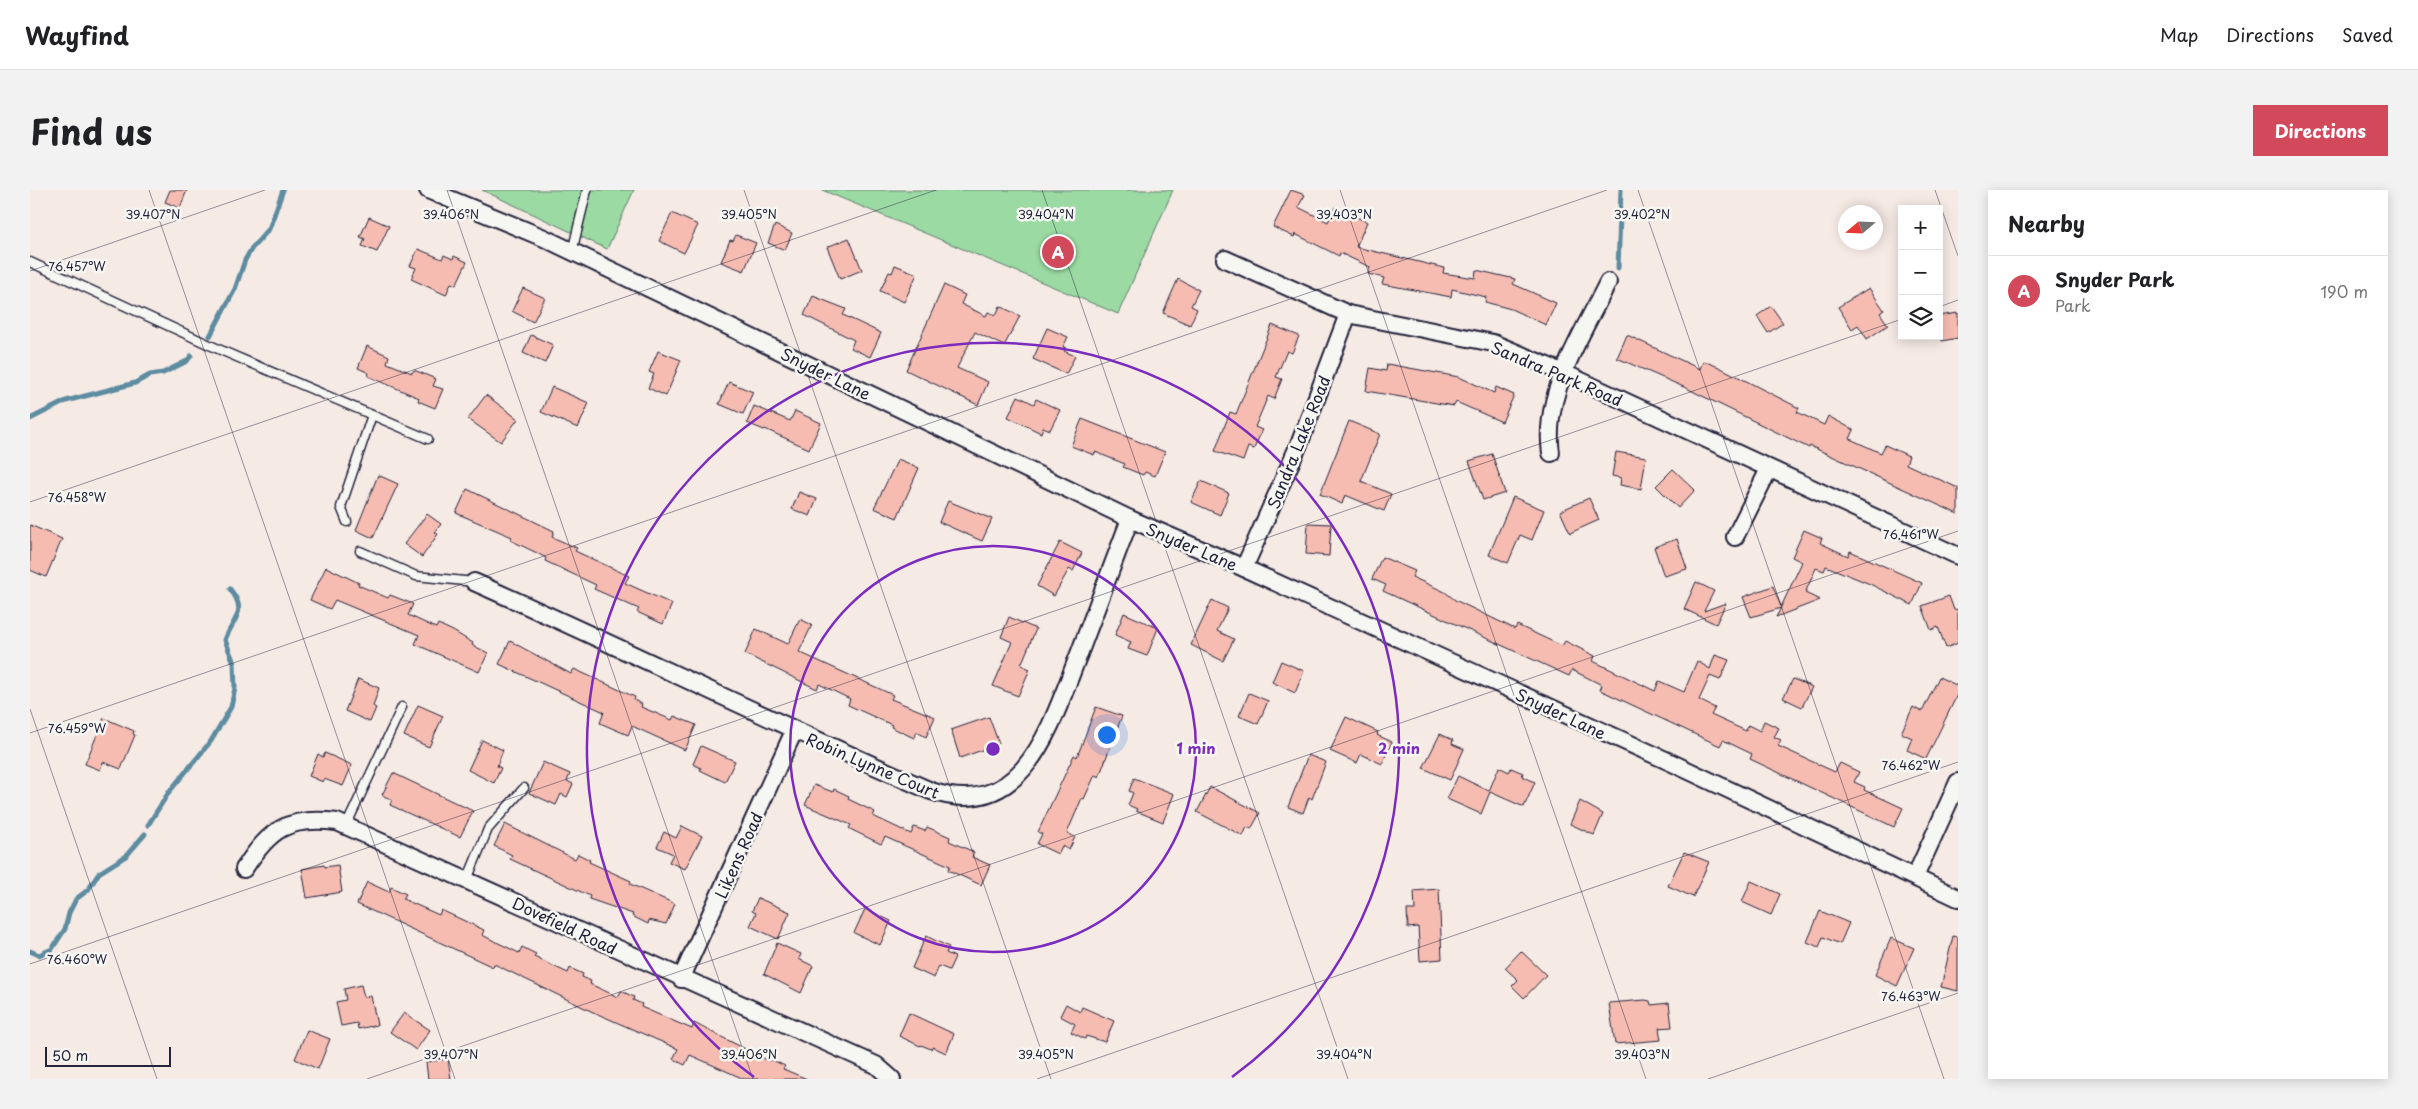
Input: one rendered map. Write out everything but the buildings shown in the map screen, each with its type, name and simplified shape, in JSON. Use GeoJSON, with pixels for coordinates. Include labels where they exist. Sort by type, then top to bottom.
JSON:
{"type":"FeatureCollection","features":[{"type":"Feature","properties":{"kind":"street","name":"Snyder Lane"},"geometry":{"type":"LineString","coordinates":[[428,190],[572,252],[1130,519],[1244,568],[1678,766],[1958,898]]}},
{"type":"Feature","properties":{"kind":"street","name":"Sandra Park Road"},"geometry":{"type":"LineString","coordinates":[[1225,259],[1348,314],[1493,343],[1564,373],[1958,556]]}},
{"type":"Feature","properties":{"kind":"street"},"geometry":{"type":"LineString","coordinates":[[1551,452],[1549,428],[1551,412],[1564,373],[1608,282]]}},
{"type":"Feature","properties":{"kind":"street","name":"Sandra Lake Road"},"geometry":{"type":"LineString","coordinates":[[1244,568],[1300,442],[1348,314]]}},
{"type":"Feature","properties":{"kind":"street"},"geometry":{"type":"LineString","coordinates":[[1735,537],[1769,469]]}},
{"type":"Feature","properties":{"kind":"street","name":"Robin Lynne Court"},"geometry":{"type":"LineString","coordinates":[[474,582],[730,699],[794,731],[947,797],[972,798],[985,794],[1011,780],[1033,758],[1045,738],[1130,519]]}},
{"type":"Feature","properties":{"kind":"street","name":"Likens Road"},"geometry":{"type":"LineString","coordinates":[[682,979],[794,731]]}},
{"type":"Feature","properties":{"kind":"street"},"geometry":{"type":"LineString","coordinates":[[1915,877],[1958,782]]}},
{"type":"Feature","properties":{"kind":"street","name":"Dovefield Road"},"geometry":{"type":"LineString","coordinates":[[244,869],[259,846],[273,833],[289,824],[314,819],[337,822],[876,1065],[892,1079]]}},
{"type":"Feature","properties":{"kind":"lane"},"geometry":{"type":"LineString","coordinates":[[572,252],[587,190]]}},
{"type":"Feature","properties":{"kind":"lane"},"geometry":{"type":"LineString","coordinates":[[30,262],[226,352],[428,439]]}},
{"type":"Feature","properties":{"kind":"lane"},"geometry":{"type":"LineString","coordinates":[[347,522],[341,507],[372,415]]}},
{"type":"Feature","properties":{"kind":"lane"},"geometry":{"type":"LineString","coordinates":[[360,551],[416,576],[474,582]]}},
{"type":"Feature","properties":{"kind":"lane"},"geometry":{"type":"LineString","coordinates":[[346,826],[402,707]]}},
{"type":"Feature","properties":{"kind":"lane"},"geometry":{"type":"LineString","coordinates":[[466,880],[488,829],[524,788]]}},
{"type":"Feature","properties":{"kind":"green space"},"geometry":{"type":"Polygon","coordinates":[[[482,190],[634,190],[607,249],[482,190]]]}},
{"type":"Feature","properties":{"kind":"green space"},"geometry":{"type":"Polygon","coordinates":[[[822,190],[1173,190],[1118,314],[822,190]]]}},
{"type":"Feature","properties":{"kind":"waterway"},"geometry":{"type":"LineString","coordinates":[[210,336],[235,289],[245,260],[252,248],[269,229],[283,190]]}},
{"type":"Feature","properties":{"kind":"waterway"},"geometry":{"type":"LineString","coordinates":[[1618,268],[1621,190]]}},
{"type":"Feature","properties":{"kind":"waterway"},"geometry":{"type":"LineString","coordinates":[[30,419],[66,401],[135,383],[150,375],[163,373],[187,361],[191,356]]}},
{"type":"Feature","properties":{"kind":"waterway"},"geometry":{"type":"LineString","coordinates":[[148,825],[169,792],[211,741],[231,707],[235,688],[234,663],[225,640],[239,609],[238,603],[230,589]]}},
{"type":"Feature","properties":{"kind":"waterway"},"geometry":{"type":"LineString","coordinates":[[30,951],[39,955],[52,949],[65,929],[69,913],[76,899],[88,890],[99,873],[126,856],[145,834]]}},
{"type":"Feature","properties":{"kind":"place","name":"Snyder Park"},"geometry":{"type":"Point","coordinates":[1058,252]}}]}
